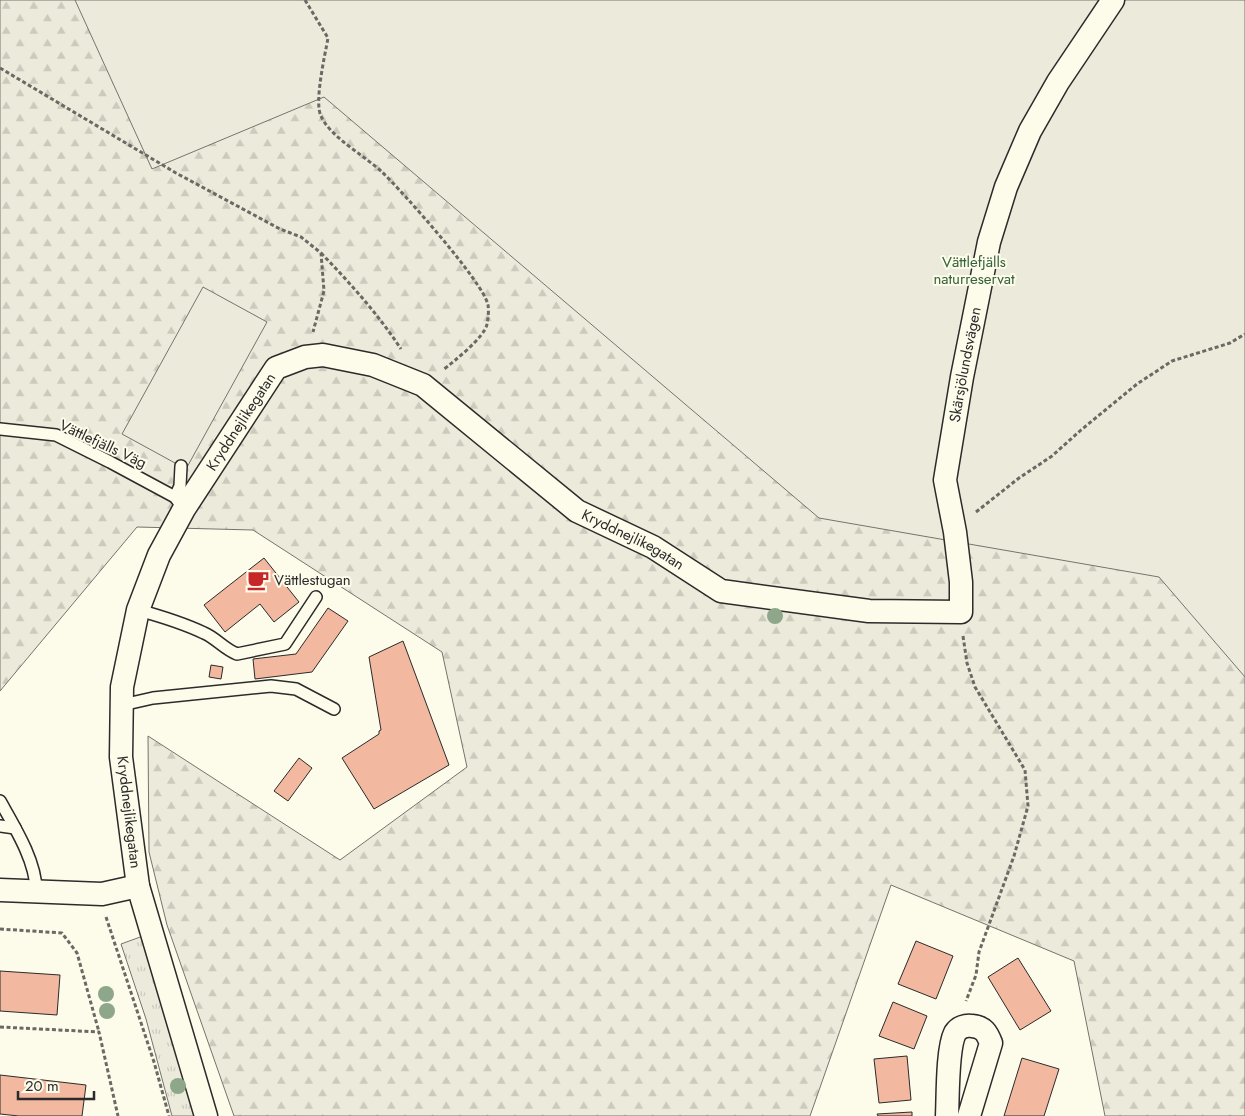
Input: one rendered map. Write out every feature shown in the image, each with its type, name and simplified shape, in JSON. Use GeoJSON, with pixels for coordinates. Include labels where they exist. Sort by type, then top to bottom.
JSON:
{"type":"FeatureCollection","features":[{"type":"Feature","properties":{"kind":"street","name":"Skärsjölundsvägen"},"geometry":{"type":"LineString","coordinates":[[961,612],[961,582],[955,532],[945,480],[962,377],[989,242],[1006,187],[1030,131],[1058,82],[1113,0]]}},
{"type":"Feature","properties":{"kind":"street","name":"Kryddnejlikegatan"},"geometry":{"type":"LineString","coordinates":[[206,1116],[138,886],[121,757],[122,687],[138,610],[179,503],[276,368],[305,356],[323,355],[373,365],[423,385],[577,511],[653,547],[721,591],[869,611],[961,612]]}},
{"type":"Feature","properties":{"kind":"street"},"geometry":{"type":"LineString","coordinates":[[0,890],[102,894],[138,886]]}},
{"type":"Feature","properties":{"kind":"street"},"geometry":{"type":"LineString","coordinates":[[947,1116],[952,1043],[961,1027],[970,1026],[981,1027],[988,1033],[991,1043],[969,1116]]}},
{"type":"Feature","properties":{"kind":"lane","name":"Vättlefjälls Väg"},"geometry":{"type":"LineString","coordinates":[[0,429],[56,435],[110,462],[179,503]]}},
{"type":"Feature","properties":{"kind":"lane"},"geometry":{"type":"LineString","coordinates":[[179,503],[180,466]]}},
{"type":"Feature","properties":{"kind":"lane"},"geometry":{"type":"LineString","coordinates":[[138,610],[162,616],[206,633],[229,651],[236,654],[285,644],[316,597]]}},
{"type":"Feature","properties":{"kind":"lane"},"geometry":{"type":"LineString","coordinates":[[122,705],[153,698],[270,686],[296,689],[334,709]]}},
{"type":"Feature","properties":{"kind":"lane"},"geometry":{"type":"LineString","coordinates":[[0,801],[36,876],[36,890]]}},
{"type":"Feature","properties":{"kind":"lane"},"geometry":{"type":"LineString","coordinates":[[0,826],[14,828]]}},
{"type":"Feature","properties":{"kind":"path"},"geometry":{"type":"LineString","coordinates":[[305,0],[328,38],[319,86],[320,116],[334,134],[383,173],[479,286],[488,305],[487,326],[464,354],[423,385]]}},
{"type":"Feature","properties":{"kind":"path"},"geometry":{"type":"LineString","coordinates":[[0,68],[176,173],[280,229],[301,237],[321,253],[355,288],[392,334],[402,351]]}},
{"type":"Feature","properties":{"kind":"path"},"geometry":{"type":"LineString","coordinates":[[305,356],[324,291],[321,253]]}},
{"type":"Feature","properties":{"kind":"path"},"geometry":{"type":"LineString","coordinates":[[955,532],[980,509],[1052,456],[1137,384],[1172,361],[1230,343],[1245,334]]}},
{"type":"Feature","properties":{"kind":"path"},"geometry":{"type":"LineString","coordinates":[[956,1033],[976,975],[979,952],[1014,856],[1028,806],[1025,770],[975,687],[967,663],[961,612]]}},
{"type":"Feature","properties":{"kind":"path"},"geometry":{"type":"LineString","coordinates":[[102,894],[105,915],[154,1062],[169,1116]]}},
{"type":"Feature","properties":{"kind":"path"},"geometry":{"type":"LineString","coordinates":[[0,929],[62,933],[77,953],[99,1032],[118,1116]]}},
{"type":"Feature","properties":{"kind":"path"},"geometry":{"type":"LineString","coordinates":[[0,1027],[99,1032]]}},
{"type":"Feature","properties":{"kind":"green space"},"geometry":{"type":"Polygon","coordinates":[[[0,0],[1245,0],[1245,1116],[1105,1116],[1074,961],[891,885],[810,1116],[234,1116],[167,925],[149,852],[148,736],[340,860],[467,767],[442,652],[253,530],[137,527],[0,691],[0,0]]]}},
{"type":"Feature","properties":{"kind":"green space","name":"Vättlefjälls naturreservat"},"geometry":{"type":"Polygon","coordinates":[[[75,0],[1245,0],[1245,677],[1159,577],[819,518],[324,97],[152,169],[75,0]]]}},
{"type":"Feature","properties":{"kind":"green space"},"geometry":{"type":"Polygon","coordinates":[[[143,936],[194,1116],[172,1116],[146,1019],[121,944],[143,936]]]}},
{"type":"Feature","properties":{"kind":"shaded area"},"geometry":{"type":"Polygon","coordinates":[[[203,287],[267,322],[186,469],[122,434],[203,287]]]}},
{"type":"Feature","properties":{"kind":"building","name":"Vättlestugan"},"geometry":{"type":"Polygon","coordinates":[[[264,558],[299,602],[274,622],[260,604],[225,632],[204,605],[264,558]]]}},
{"type":"Feature","properties":{"kind":"building"},"geometry":{"type":"Polygon","coordinates":[[[328,608],[348,621],[312,672],[255,679],[253,659],[296,654],[328,608]]]}},
{"type":"Feature","properties":{"kind":"building"},"geometry":{"type":"Polygon","coordinates":[[[403,641],[449,765],[374,809],[342,758],[379,734],[381,730],[369,657],[403,641]]]}},
{"type":"Feature","properties":{"kind":"building"},"geometry":{"type":"Polygon","coordinates":[[[211,665],[223,667],[221,679],[209,677],[211,665]]]}},
{"type":"Feature","properties":{"kind":"building"},"geometry":{"type":"Polygon","coordinates":[[[299,758],[312,768],[288,801],[274,791],[299,758]]]}},
{"type":"Feature","properties":{"kind":"building"},"geometry":{"type":"Polygon","coordinates":[[[916,941],[953,956],[936,999],[898,984],[916,941]]]}},
{"type":"Feature","properties":{"kind":"building"},"geometry":{"type":"Polygon","coordinates":[[[1018,958],[1051,1011],[1020,1030],[988,977],[1018,958]]]}},
{"type":"Feature","properties":{"kind":"building"},"geometry":{"type":"Polygon","coordinates":[[[0,971],[60,975],[57,1015],[0,1011],[0,971]]]}},
{"type":"Feature","properties":{"kind":"building"},"geometry":{"type":"Polygon","coordinates":[[[893,1002],[927,1016],[914,1049],[879,1036],[893,1002]]]}},
{"type":"Feature","properties":{"kind":"building"},"geometry":{"type":"Polygon","coordinates":[[[907,1056],[911,1100],[879,1103],[874,1059],[907,1056]]]}},
{"type":"Feature","properties":{"kind":"building"},"geometry":{"type":"Polygon","coordinates":[[[1022,1058],[1059,1069],[1044,1116],[1004,1116],[1022,1058]]]}},
{"type":"Feature","properties":{"kind":"building"},"geometry":{"type":"Polygon","coordinates":[[[0,1075],[86,1085],[82,1116],[19,1116],[0,1114],[0,1075]]]}},
{"type":"Feature","properties":{"kind":"building"},"geometry":{"type":"Polygon","coordinates":[[[912,1112],[912,1116],[878,1116],[877,1114],[912,1112]]]}},
{"type":"Feature","properties":{"kind":"place","name":"Vättlestugan"},"geometry":{"type":"Point","coordinates":[258,580]}}]}
